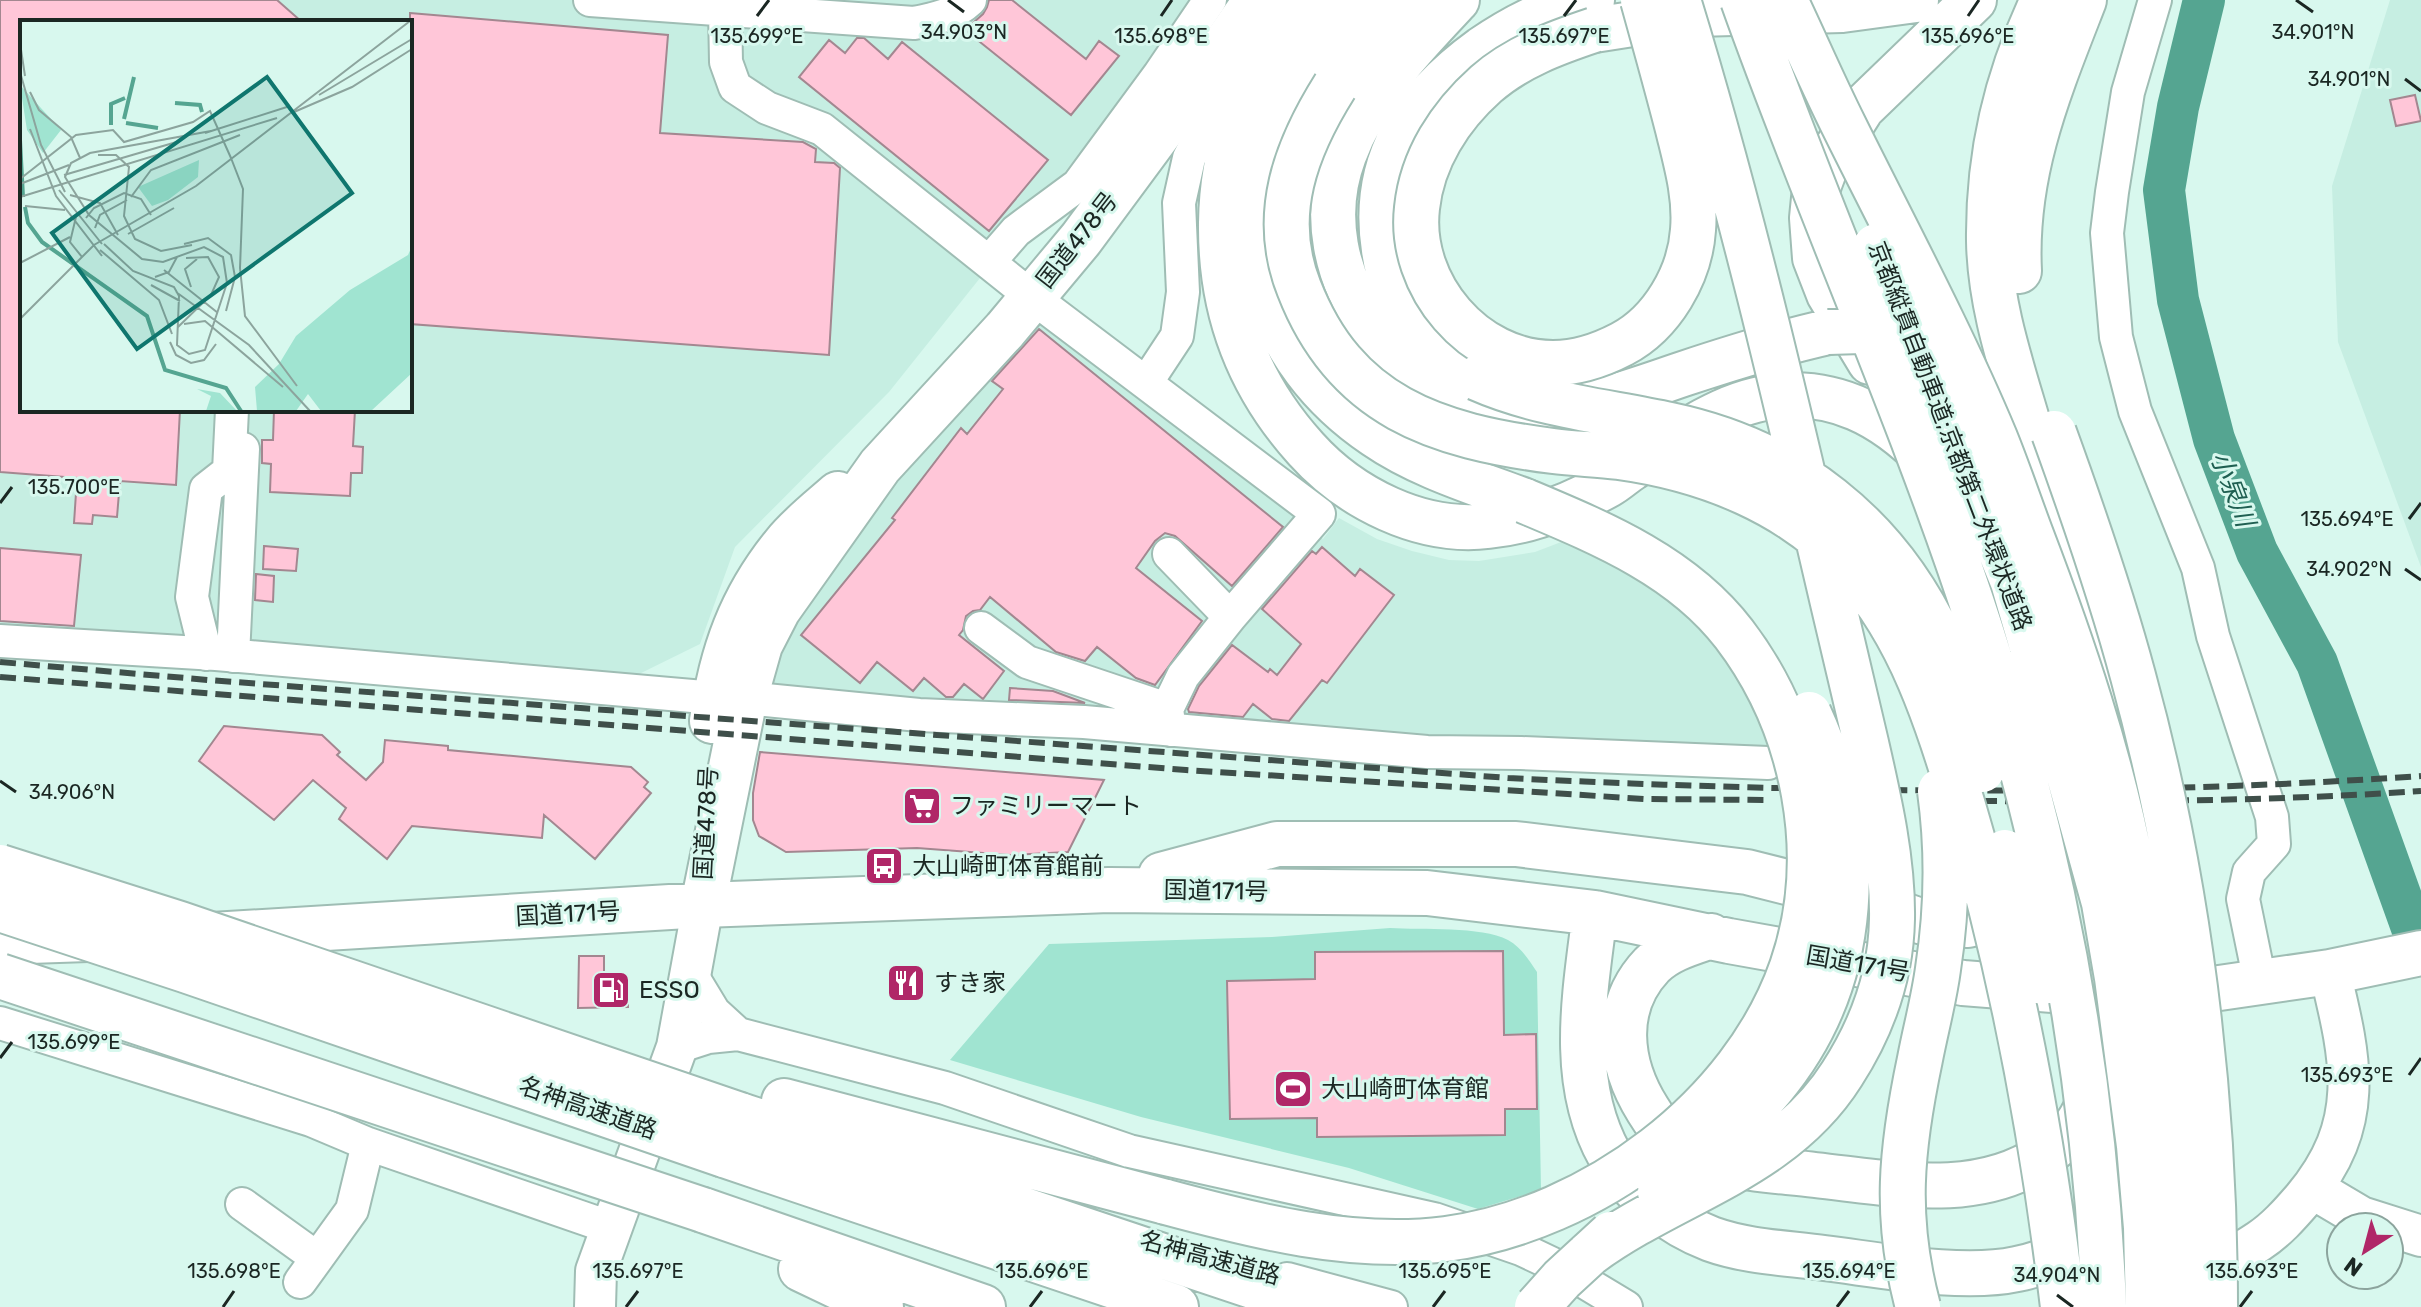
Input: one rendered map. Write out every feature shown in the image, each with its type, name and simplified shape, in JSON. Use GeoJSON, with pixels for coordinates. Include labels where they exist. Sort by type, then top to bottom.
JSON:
{"type":"FeatureCollection","features":[{"type":"Feature","properties":{"kind":"highway","name":"国道478号"},"geometry":{"type":"LineString","coordinates":[[703,905],[730,698],[778,610],[880,466],[1005,330],[1081,239],[1256,0]]}},
{"type":"Feature","properties":{"kind":"highway"},"geometry":{"type":"LineString","coordinates":[[1314,0],[1283,35],[1256,77],[1239,118],[1227,156],[1221,193],[1223,277],[1230,312],[1259,384],[1298,441],[1318,463],[1342,482],[1400,514],[1457,527],[1486,527],[1512,522],[1611,484],[1684,433],[1743,403],[1771,397],[1809,395],[1834,398],[1884,423],[1915,447],[1976,510]]}},
{"type":"Feature","properties":{"kind":"highway"},"geometry":{"type":"LineString","coordinates":[[1367,0],[1332,36],[1325,72],[1294,169],[1286,218],[1288,245],[1295,278],[1308,312],[1326,342],[1350,372],[1377,395],[1409,415],[1475,438],[1621,457],[1718,480],[1759,498],[1795,519],[1827,545],[1877,601],[1900,637],[1933,710],[1974,845],[2014,1003],[2030,1083],[2063,1307]]}},
{"type":"Feature","properties":{"kind":"highway"},"geometry":{"type":"LineString","coordinates":[[1412,0],[1374,39],[1325,72],[1282,107],[1260,168],[1254,211],[1256,251],[1262,283],[1293,353],[1318,385],[1346,413],[1376,436],[1441,471],[1583,520],[1636,542],[1714,593],[1748,623],[1800,695],[1835,781],[1843,826],[1846,910],[1841,946],[1832,982],[1798,1053],[1742,1120],[1589,1254],[1537,1307]]}},
{"type":"Feature","properties":{"kind":"highway"},"geometry":{"type":"LineString","coordinates":[[1457,0],[1393,70],[1372,98],[1342,159],[1335,192],[1334,226],[1339,259],[1349,290],[1364,319],[1406,365],[1460,397],[1490,406],[1523,411],[1554,409],[1612,397],[1745,353],[1828,332],[1887,333],[1909,339],[1961,375],[2010,429],[2054,511]]}},
{"type":"Feature","properties":{"kind":"highway"},"geometry":{"type":"LineString","coordinates":[[1592,0],[1540,16],[1501,36],[1431,92],[1404,130],[1382,190],[1380,229],[1386,267],[1399,301],[1421,333],[1447,358],[1477,378],[1535,399],[1686,429],[1738,445],[1771,460],[1815,485],[1841,506],[1870,532],[1896,562],[1942,640],[1959,688],[2033,944],[2061,1051],[2102,1307]]}},
{"type":"Feature","properties":{"kind":"highway"},"geometry":{"type":"LineString","coordinates":[[1643,0],[1647,14],[1651,28],[1663,71],[1671,99],[1678,126],[1693,198],[1693,231],[1684,270],[1675,290],[1656,317],[1634,337],[1608,351],[1580,360],[1551,363],[1522,359],[1496,349],[1471,333],[1450,313],[1434,291],[1423,265],[1417,237],[1417,209],[1422,181],[1432,153],[1456,115],[1487,83],[1534,52],[1594,30],[1628,23],[1642,21],[1655,19],[1669,17],[1696,14],[1842,10],[1916,0]]}},
{"type":"Feature","properties":{"kind":"highway"},"geometry":{"type":"LineString","coordinates":[[1589,1254],[1640,1219],[1750,1163],[1808,1117],[1841,1076],[1866,1033],[1885,980],[1891,942],[1891,884],[1875,781],[1800,461],[1710,104],[1678,0]]}},
{"type":"Feature","properties":{"kind":"highway","name":"京都縦貫自動車道;京都第二外環状道路"},"geometry":{"type":"LineString","coordinates":[[1743,0],[1768,72],[1934,495],[2013,736],[2044,854],[2080,1046],[2094,1156],[2102,1307]]}},
{"type":"Feature","properties":{"kind":"highway"},"geometry":{"type":"LineString","coordinates":[[1784,0],[1995,438],[2087,690],[2113,782],[2151,974],[2164,1067],[2183,1307]]}},
{"type":"Feature","properties":{"kind":"highway","name":"京都縦貫自動車道;京都第二外環状道路"},"geometry":{"type":"LineString","coordinates":[[1784,0],[1898,305],[2013,582],[2055,725],[2104,903],[2117,978],[2139,1146],[2146,1228],[2146,1307]]}},
{"type":"Feature","properties":{"kind":"highway"},"geometry":{"type":"LineString","coordinates":[[1974,0],[1862,108],[1827,163],[1814,198],[1815,258],[1829,294],[1864,354],[1931,439],[1976,510],[2024,598],[2056,707],[2096,949]]}},
{"type":"Feature","properties":{"kind":"highway"},"geometry":{"type":"LineString","coordinates":[[2043,0],[2016,62],[1994,148],[1989,244],[1995,298],[2005,344],[2105,684],[2156,928]]}},
{"type":"Feature","properties":{"kind":"highway"},"geometry":{"type":"LineString","coordinates":[[2084,0],[2055,71],[2029,153],[2019,232],[2023,307],[2039,386],[2134,677],[2173,854],[2206,1082],[2213,1168],[2215,1307]]}},
{"type":"Feature","properties":{"kind":"highway"},"geometry":{"type":"LineString","coordinates":[[0,867],[75,889],[412,1003],[743,1103],[1265,1226],[1355,1240],[1402,1242],[1490,1231],[1529,1219],[1608,1182],[1677,1131],[1707,1101],[1756,1040],[1791,969],[1803,930],[1810,855],[1801,777],[1791,741],[1776,703],[1733,633],[1704,601],[1630,548],[1525,501]]}},
{"type":"Feature","properties":{"kind":"highway"},"geometry":{"type":"LineString","coordinates":[[1850,568],[1880,618],[1913,690],[1928,732],[1943,810],[1943,931],[1931,1010],[1912,1096],[1902,1170],[1904,1242],[1918,1307]]}},
{"type":"Feature","properties":{"kind":"highway"},"geometry":{"type":"LineString","coordinates":[[1109,890],[1277,844],[1516,844],[1747,872],[1870,903],[1923,922],[1968,925],[1992,919],[2029,897],[2047,874],[2058,848],[2061,818],[2056,707]]}},
{"type":"Feature","properties":{"kind":"highway","name":"国道171号"},"geometry":{"type":"LineString","coordinates":[[3,947],[703,905],[1109,890],[1427,893],[1595,913],[1764,948],[1963,983],[2103,994],[2178,994],[2348,968],[2421,953]]}},
{"type":"Feature","properties":{"kind":"highway"},"geometry":{"type":"LineString","coordinates":[[1595,913],[1583,1040],[1585,1089],[1595,1124],[1611,1158],[1639,1192],[1674,1221],[1712,1239],[1752,1249],[1980,1274],[2017,1270],[2050,1260],[2084,1242],[2122,1213],[2149,1183],[2165,1152],[2174,1116],[2171,1041]]}},
{"type":"Feature","properties":{"kind":"highway"},"geometry":{"type":"LineString","coordinates":[[1711,936],[1676,949],[1654,963],[1637,984],[1626,1008],[1623,1039],[1627,1068],[1638,1095],[1653,1119],[1670,1138],[1694,1153],[1721,1163],[1939,1186],[1999,1178],[2026,1168],[2057,1146],[2082,1118],[2099,1075],[2104,1047]]}},
{"type":"Feature","properties":{"kind":"highway"},"geometry":{"type":"LineString","coordinates":[[3,947],[703,1210],[983,1307]]}},
{"type":"Feature","properties":{"kind":"highway","name":"名神高速道路"},"geometry":{"type":"LineString","coordinates":[[3,947],[185,970],[1176,1307]]}},
{"type":"Feature","properties":{"kind":"highway","name":"名神高速道路"},"geometry":{"type":"LineString","coordinates":[[743,1103],[983,1195],[1315,1307]]}},
{"type":"Feature","properties":{"kind":"highway"},"geometry":{"type":"LineString","coordinates":[[703,1210],[814,1277],[881,1307]]}},
{"type":"Feature","properties":{"kind":"main road"},"geometry":{"type":"LineString","coordinates":[[595,1307],[596,1271],[677,1047],[703,905]]}},
{"type":"Feature","properties":{"kind":"main road"},"geometry":{"type":"LineString","coordinates":[[2146,1307],[2262,1240],[2288,1217],[2336,1151],[2347,1111],[2348,968]]}},
{"type":"Feature","properties":{"kind":"main road"},"geometry":{"type":"LineString","coordinates":[[2312,1188],[2361,1217],[2421,1236]]}},
{"type":"Feature","properties":{"kind":"street"},"geometry":{"type":"LineString","coordinates":[[590,0],[914,23],[937,19],[959,10],[970,0]]}},
{"type":"Feature","properties":{"kind":"street"},"geometry":{"type":"LineString","coordinates":[[989,262],[1016,231],[1078,185],[1210,0]]}},
{"type":"Feature","properties":{"kind":"street"},"geometry":{"type":"LineString","coordinates":[[1146,383],[1177,336],[1183,292],[1179,203],[1189,158],[1215,108],[1284,0]]}},
{"type":"Feature","properties":{"kind":"street"},"geometry":{"type":"LineString","coordinates":[[2155,0],[2128,92],[2107,233],[2116,337],[2135,411],[2198,568],[2213,636],[2272,817],[2274,844],[2249,872],[2243,899],[2260,982]]}},
{"type":"Feature","properties":{"kind":"street"},"geometry":{"type":"LineString","coordinates":[[725,10],[726,62],[735,87],[767,108],[822,129],[1032,297],[1319,514],[1183,676],[1168,720]]}},
{"type":"Feature","properties":{"kind":"street"},"geometry":{"type":"LineString","coordinates":[[219,655],[192,597],[206,489],[229,471],[232,412]]}},
{"type":"Feature","properties":{"kind":"street"},"geometry":{"type":"LineString","coordinates":[[219,655],[245,412]]}},
{"type":"Feature","properties":{"kind":"street"},"geometry":{"type":"LineString","coordinates":[[1169,554],[1230,617]]}},
{"type":"Feature","properties":{"kind":"street"},"geometry":{"type":"LineString","coordinates":[[981,628],[1027,662],[1168,720]]}},
{"type":"Feature","properties":{"kind":"street"},"geometry":{"type":"LineString","coordinates":[[0,641],[219,655],[919,715],[1084,722],[1168,720],[1427,752],[1768,763]]}},
{"type":"Feature","properties":{"kind":"street"},"geometry":{"type":"LineString","coordinates":[[691,974],[714,1012],[738,1034]]}},
{"type":"Feature","properties":{"kind":"street"},"geometry":{"type":"LineString","coordinates":[[0,1023],[311,1120],[368,1144],[612,1228]]}},
{"type":"Feature","properties":{"kind":"street"},"geometry":{"type":"LineString","coordinates":[[677,1047],[708,1037],[738,1034],[945,1088],[1129,1151],[1434,1219],[1521,1249],[1563,1269],[1622,1306]]}},
{"type":"Feature","properties":{"kind":"street"},"geometry":{"type":"LineString","coordinates":[[242,1204],[309,1270],[352,1210],[368,1144]]}},
{"type":"Feature","properties":{"kind":"street","name":"名神高速道路"},"geometry":{"type":"LineString","coordinates":[[983,1195],[1391,1307]]}},
{"type":"Feature","properties":{"kind":"shaded area"},"geometry":{"type":"Polygon","coordinates":[[[0,0],[1196,0],[1182,25],[889,392],[735,547],[700,644],[633,677],[0,626],[0,0]]]}},
{"type":"Feature","properties":{"kind":"shaded area"},"geometry":{"type":"Polygon","coordinates":[[[2390,0],[2421,0],[2421,567],[2338,342],[2332,186],[2390,0]]]}},
{"type":"Feature","properties":{"kind":"shaded area"},"geometry":{"type":"Polygon","coordinates":[[[1029,318],[1055,321],[1323,539],[1339,518],[1377,539],[1412,551],[1449,560],[1479,561],[1535,552],[1569,539],[1588,539],[1720,638],[1777,756],[1289,731],[768,690],[789,611],[1029,318]]]}},
{"type":"Feature","properties":{"kind":"shaded area","name":"大山崎町体育館"},"geometry":{"type":"Polygon","coordinates":[[[1390,928],[1483,932],[1517,946],[1537,972],[1541,1190],[1478,1209],[1349,1168],[1141,1117],[950,1060],[1049,944],[1272,937],[1390,928]]]}},
{"type":"Feature","properties":{"kind":"building"},"geometry":{"type":"Polygon","coordinates":[[[0,0],[277,0],[300,20],[20,20],[20,412],[180,412],[176,485],[120,481],[117,517],[93,515],[92,524],[74,523],[77,478],[0,472],[0,0]]]}},
{"type":"Feature","properties":{"kind":"building"},"geometry":{"type":"Polygon","coordinates":[[[989,0],[1012,0],[1086,59],[1099,41],[1119,56],[1071,115],[965,30],[983,14],[989,0]]]}},
{"type":"Feature","properties":{"kind":"building"},"geometry":{"type":"Polygon","coordinates":[[[410,13],[668,35],[660,133],[803,142],[816,149],[815,162],[834,163],[840,168],[829,355],[412,324],[410,13]]]}},
{"type":"Feature","properties":{"kind":"building"},"geometry":{"type":"Polygon","coordinates":[[[857,38],[864,38],[888,59],[902,42],[1048,160],[989,231],[799,77],[829,40],[845,53],[857,38]]]}},
{"type":"Feature","properties":{"kind":"building"},"geometry":{"type":"Polygon","coordinates":[[[2415,95],[2421,121],[2396,126],[2390,100],[2415,95]]]}},
{"type":"Feature","properties":{"kind":"building"},"geometry":{"type":"Polygon","coordinates":[[[1039,329],[1283,527],[1232,586],[1175,536],[1165,533],[1155,541],[1136,568],[1202,621],[1155,685],[1136,678],[1097,647],[1085,661],[1056,652],[990,597],[980,610],[966,616],[959,635],[1004,671],[983,699],[964,684],[953,697],[946,697],[924,678],[913,691],[877,662],[860,683],[801,635],[895,520],[892,518],[961,428],[967,434],[1003,389],[992,381],[1039,329]]]}},
{"type":"Feature","properties":{"kind":"building"},"geometry":{"type":"Polygon","coordinates":[[[274,412],[355,412],[353,446],[363,447],[362,473],[351,473],[350,496],[270,492],[271,464],[262,463],[262,440],[273,440],[274,412]]]}},
{"type":"Feature","properties":{"kind":"building"},"geometry":{"type":"Polygon","coordinates":[[[264,546],[298,549],[296,571],[263,569],[264,546]]]}},
{"type":"Feature","properties":{"kind":"building"},"geometry":{"type":"Polygon","coordinates":[[[1322,547],[1355,576],[1360,569],[1394,595],[1327,683],[1322,680],[1289,721],[1272,719],[1253,704],[1243,717],[1189,712],[1199,686],[1232,645],[1268,672],[1270,669],[1277,675],[1301,644],[1262,609],[1312,551],[1316,554],[1322,547]]]}},
{"type":"Feature","properties":{"kind":"building"},"geometry":{"type":"Polygon","coordinates":[[[0,548],[81,555],[74,626],[0,621],[0,548]]]}},
{"type":"Feature","properties":{"kind":"building"},"geometry":{"type":"Polygon","coordinates":[[[256,574],[274,576],[273,602],[255,600],[256,574]]]}},
{"type":"Feature","properties":{"kind":"building"},"geometry":{"type":"Polygon","coordinates":[[[1010,688],[1053,691],[1085,703],[1009,700],[1010,688]]]}},
{"type":"Feature","properties":{"kind":"building"},"geometry":{"type":"Polygon","coordinates":[[[224,726],[322,735],[340,752],[337,755],[366,780],[383,762],[385,740],[448,746],[448,750],[631,767],[648,782],[644,787],[651,793],[595,859],[544,815],[542,838],[412,826],[387,859],[339,819],[346,808],[313,780],[274,820],[199,761],[224,726]]]}},
{"type":"Feature","properties":{"kind":"building","name":"ファミリーマート"},"geometry":{"type":"Polygon","coordinates":[[[760,752],[1104,780],[1068,852],[1010,855],[917,848],[786,852],[759,836],[753,820],[753,793],[760,752]]]}},
{"type":"Feature","properties":{"kind":"building"},"geometry":{"type":"Polygon","coordinates":[[[1503,951],[1504,1035],[1536,1034],[1537,1109],[1505,1109],[1505,1135],[1317,1137],[1317,1118],[1230,1119],[1227,981],[1315,979],[1315,952],[1503,951]]]}},
{"type":"Feature","properties":{"kind":"building"},"geometry":{"type":"Polygon","coordinates":[[[579,956],[604,956],[604,981],[627,980],[628,1007],[578,1008],[579,956]]]}},
{"type":"Feature","properties":{"kind":"waterway","name":"小泉川"},"geometry":{"type":"LineString","coordinates":[[2204,0],[2178,107],[2164,190],[2178,300],[2214,439],[2257,552],[2317,663],[2421,953]]}},
{"type":"Feature","properties":{"kind":"railway"},"geometry":{"type":"LineString","coordinates":[[0,662],[1508,778],[1736,787],[2079,790],[2421,776]]}},
{"type":"Feature","properties":{"kind":"railway"},"geometry":{"type":"LineString","coordinates":[[0,677],[1186,770],[1645,799],[1769,800]]}},
{"type":"Feature","properties":{"kind":"railway"},"geometry":{"type":"LineString","coordinates":[[1981,801],[2201,800],[2421,791]]}},
{"type":"Feature","properties":{"kind":"place","name":"ファミリーマート"},"geometry":{"type":"Point","coordinates":[922,806]}},
{"type":"Feature","properties":{"kind":"place","name":"大山崎町体育館前"},"geometry":{"type":"Point","coordinates":[884,866]}},
{"type":"Feature","properties":{"kind":"place","name":"すき家"},"geometry":{"type":"Point","coordinates":[906,983]}},
{"type":"Feature","properties":{"kind":"place","name":"ESSO"},"geometry":{"type":"Point","coordinates":[611,990]}},
{"type":"Feature","properties":{"kind":"place","name":"大山崎町体育館"},"geometry":{"type":"Point","coordinates":[1293,1089]}}]}
